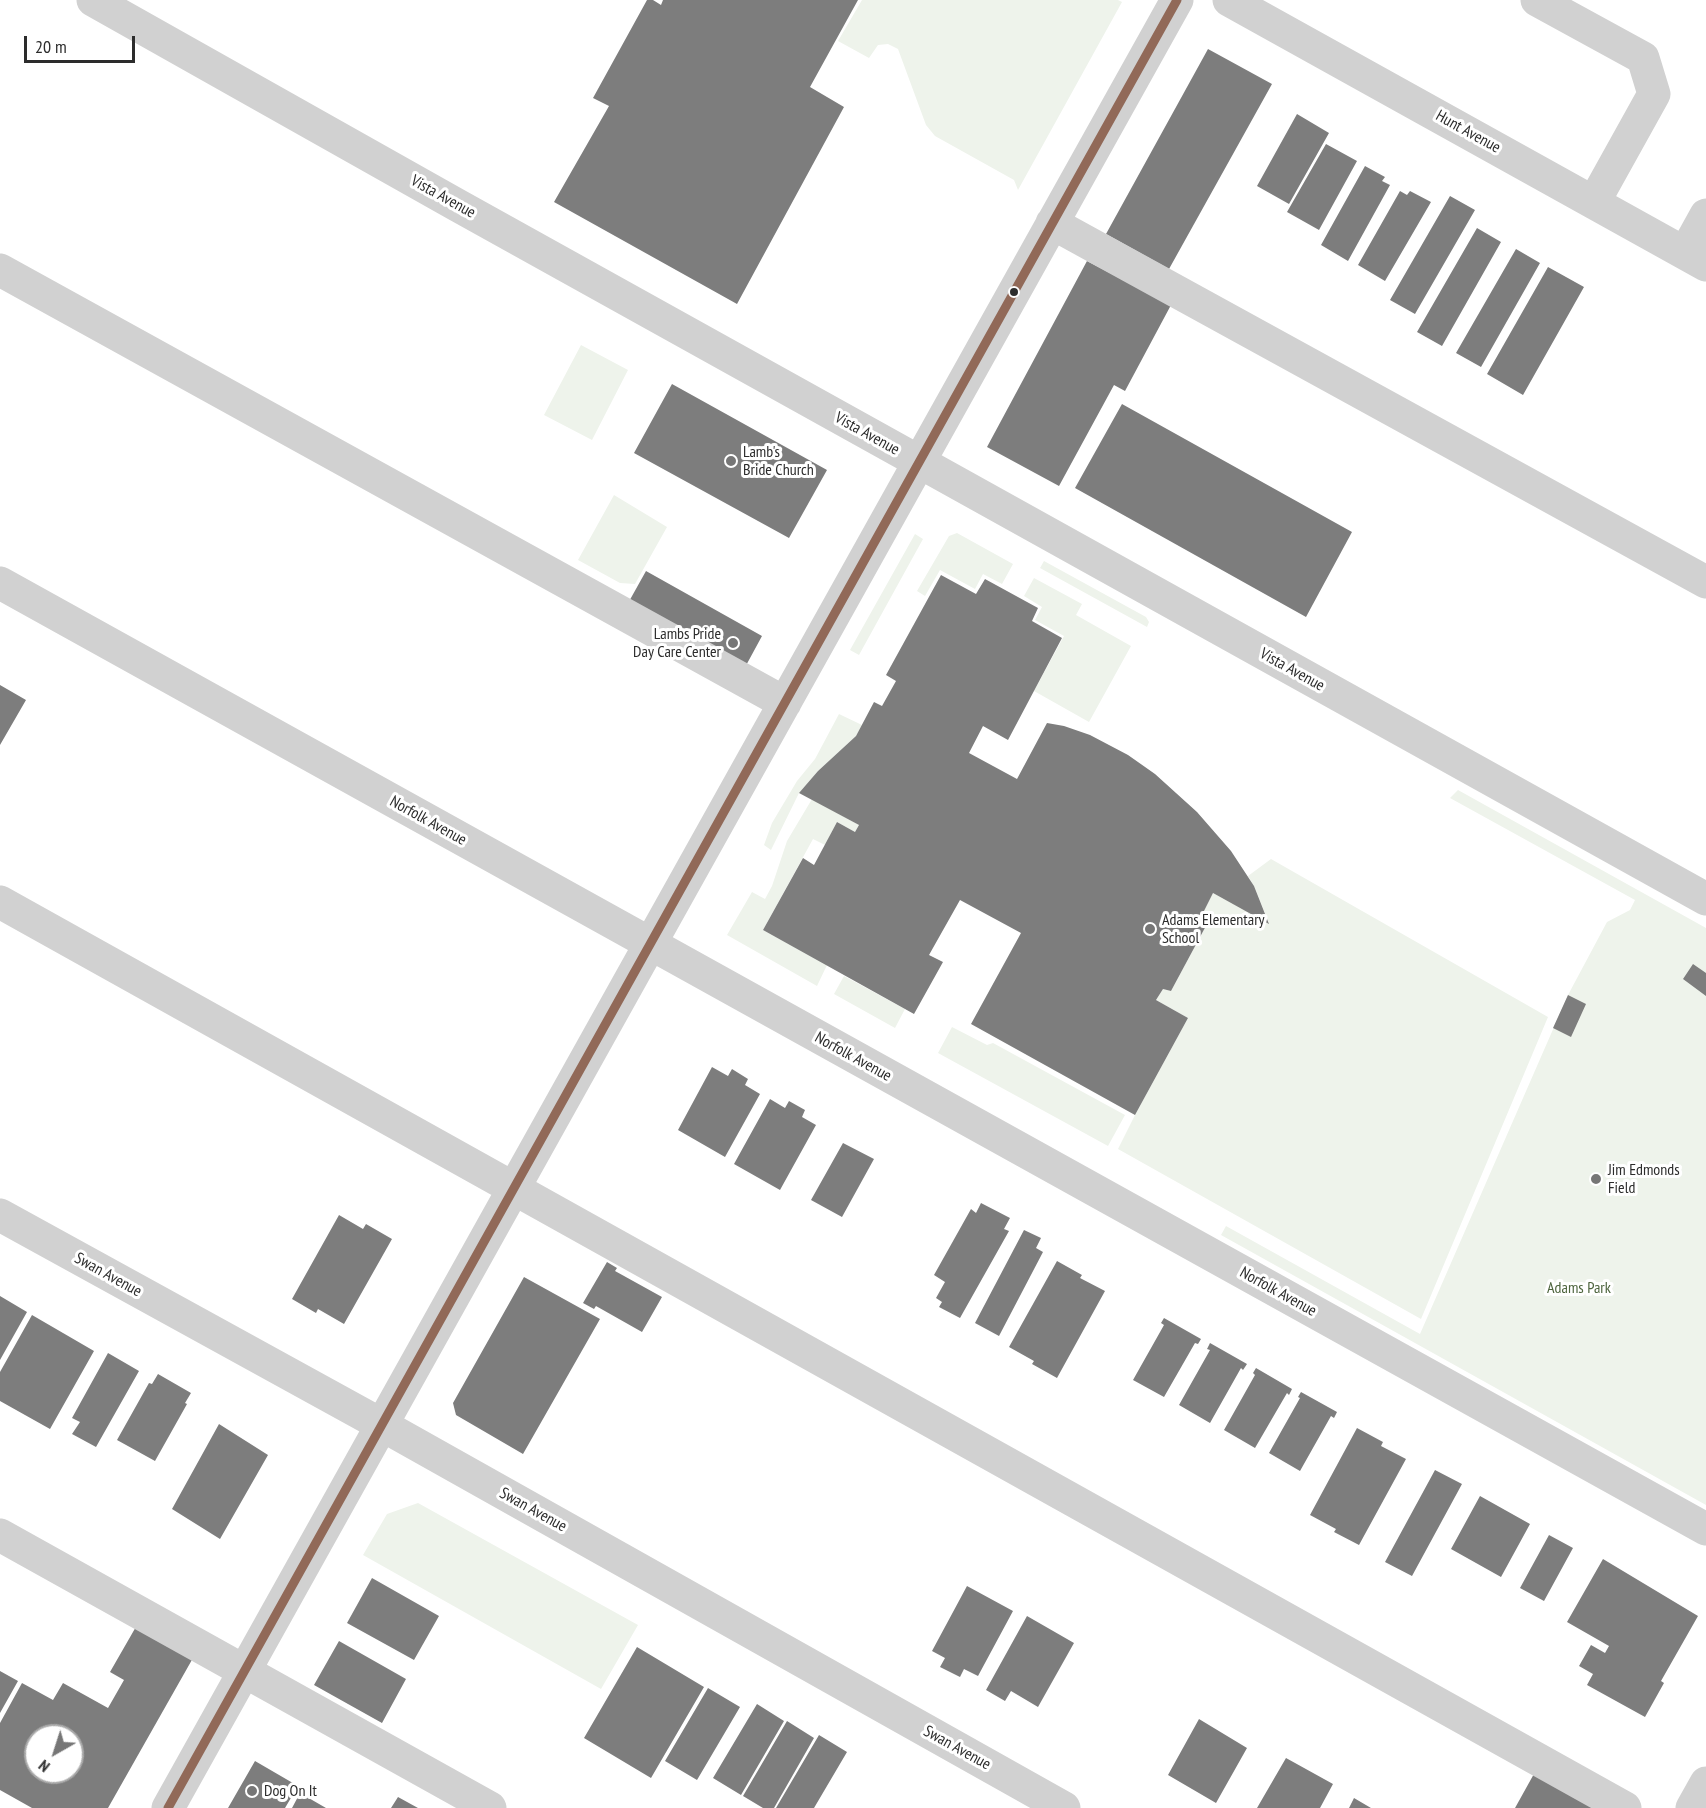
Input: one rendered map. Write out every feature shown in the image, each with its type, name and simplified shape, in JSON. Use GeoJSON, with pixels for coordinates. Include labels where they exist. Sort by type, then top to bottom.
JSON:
{"type":"FeatureCollection","features":[{"type":"Feature","properties":{"kind":"street","name":"Vista Avenue"},"geometry":{"type":"LineString","coordinates":[[93,0],[1706,899]]}},
{"type":"Feature","properties":{"kind":"street"},"geometry":{"type":"LineString","coordinates":[[168,1808],[1177,0]]}},
{"type":"Feature","properties":{"kind":"street","name":"Hunt Avenue"},"geometry":{"type":"LineString","coordinates":[[1229,0],[1696,259]]}},
{"type":"Feature","properties":{"kind":"street"},"geometry":{"type":"LineString","coordinates":[[1537,0],[1643,58],[1654,94],[1594,202]]}},
{"type":"Feature","properties":{"kind":"street"},"geometry":{"type":"LineString","coordinates":[[1696,259],[1706,214]]}},
{"type":"Feature","properties":{"kind":"street"},"geometry":{"type":"LineString","coordinates":[[1052,223],[1706,582]]}},
{"type":"Feature","properties":{"kind":"street"},"geometry":{"type":"LineString","coordinates":[[0,270],[785,703]]}},
{"type":"Feature","properties":{"kind":"street","name":"Norfolk Avenue"},"geometry":{"type":"LineString","coordinates":[[0,583],[1706,1529]]}},
{"type":"Feature","properties":{"kind":"street"},"geometry":{"type":"LineString","coordinates":[[0,902],[1625,1808]]}},
{"type":"Feature","properties":{"kind":"street","name":"Swan Avenue"},"geometry":{"type":"LineString","coordinates":[[0,1215],[382,1425],[1065,1808]]}},
{"type":"Feature","properties":{"kind":"street"},"geometry":{"type":"LineString","coordinates":[[0,1535],[490,1808]]}},
{"type":"Feature","properties":{"kind":"street"},"geometry":{"type":"LineString","coordinates":[[1692,1808],[1706,1783]]}},
{"type":"Feature","properties":{"kind":"green space"},"geometry":{"type":"Polygon","coordinates":[[[862,0],[1118,0],[1122,2],[1018,190],[1014,180],[935,136],[926,125],[898,49],[888,44],[878,45],[869,58],[838,41],[862,0]]]}},
{"type":"Feature","properties":{"kind":"green space"},"geometry":{"type":"Polygon","coordinates":[[[581,345],[628,370],[592,440],[544,415],[581,345]]]}},
{"type":"Feature","properties":{"kind":"green space"},"geometry":{"type":"Polygon","coordinates":[[[614,495],[667,527],[635,584],[620,583],[578,560],[614,495]]]}},
{"type":"Feature","properties":{"kind":"green space"},"geometry":{"type":"Polygon","coordinates":[[[957,533],[1013,564],[1002,584],[983,574],[975,589],[940,570],[925,596],[917,591],[949,536],[957,533]]]}},
{"type":"Feature","properties":{"kind":"green space"},"geometry":{"type":"Polygon","coordinates":[[[915,534],[923,539],[859,655],[850,650],[915,534]]]}},
{"type":"Feature","properties":{"kind":"green space"},"geometry":{"type":"Polygon","coordinates":[[[1044,561],[1146,617],[1149,622],[1147,627],[1040,568],[1044,561]]]}},
{"type":"Feature","properties":{"kind":"green space"},"geometry":{"type":"Polygon","coordinates":[[[1034,578],[1082,604],[1076,615],[1131,646],[1089,722],[1034,691],[1064,636],[1035,620],[1042,607],[1024,596],[1034,578]]]}},
{"type":"Feature","properties":{"kind":"green space"},"geometry":{"type":"Polygon","coordinates":[[[839,714],[862,725],[856,736],[818,771],[799,793],[771,850],[764,845],[772,823],[797,781],[815,759],[839,714]]]}},
{"type":"Feature","properties":{"kind":"green space","name":"Adams Park"},"geometry":{"type":"Polygon","coordinates":[[[1458,790],[1706,928],[1706,1505],[1221,1235],[1226,1226],[1420,1334],[1568,995],[1607,922],[1630,910],[1635,900],[1450,798],[1458,790]]]}},
{"type":"Feature","properties":{"kind":"green space"},"geometry":{"type":"Polygon","coordinates":[[[812,799],[859,825],[855,832],[837,822],[825,845],[813,839],[763,930],[827,965],[817,986],[727,935],[752,892],[765,899],[772,886],[787,841],[812,799]]]}},
{"type":"Feature","properties":{"kind":"green space"},"geometry":{"type":"Polygon","coordinates":[[[1271,859],[1548,1017],[1421,1319],[1118,1149],[1188,1018],[1156,1000],[1163,989],[1171,991],[1207,924],[1200,919],[1213,893],[1269,923],[1248,876],[1271,859]]]}},
{"type":"Feature","properties":{"kind":"green space"},"geometry":{"type":"Polygon","coordinates":[[[844,976],[905,1009],[895,1028],[834,994],[844,976]]]}},
{"type":"Feature","properties":{"kind":"green space"},"geometry":{"type":"Polygon","coordinates":[[[952,1027],[987,1045],[993,1043],[1125,1115],[1108,1146],[938,1053],[952,1027]]]}},
{"type":"Feature","properties":{"kind":"green space"},"geometry":{"type":"Polygon","coordinates":[[[418,1503],[638,1625],[601,1689],[363,1555],[387,1514],[418,1503]]]}},
{"type":"Feature","properties":{"kind":"building"},"geometry":{"type":"Polygon","coordinates":[[[647,0],[653,0],[661,5],[663,0],[858,0],[810,87],[844,107],[737,304],[554,202],[609,106],[593,98],[647,0]]]}},
{"type":"Feature","properties":{"kind":"building"},"geometry":{"type":"Polygon","coordinates":[[[1208,49],[1272,84],[1169,269],[1106,234],[1208,49]]]}},
{"type":"Feature","properties":{"kind":"building"},"geometry":{"type":"Polygon","coordinates":[[[1297,114],[1329,133],[1289,204],[1257,186],[1297,114]]]}},
{"type":"Feature","properties":{"kind":"building"},"geometry":{"type":"Polygon","coordinates":[[[1326,144],[1357,161],[1319,230],[1287,212],[1326,144]]]}},
{"type":"Feature","properties":{"kind":"building"},"geometry":{"type":"Polygon","coordinates":[[[1365,166],[1385,177],[1382,181],[1390,185],[1348,261],[1321,245],[1365,166]]]}},
{"type":"Feature","properties":{"kind":"building"},"geometry":{"type":"Polygon","coordinates":[[[1400,191],[1407,195],[1410,191],[1431,202],[1385,281],[1358,265],[1400,191]]]}},
{"type":"Feature","properties":{"kind":"building"},"geometry":{"type":"Polygon","coordinates":[[[1450,196],[1475,210],[1415,314],[1390,300],[1450,196]]]}},
{"type":"Feature","properties":{"kind":"building"},"geometry":{"type":"Polygon","coordinates":[[[1477,228],[1501,242],[1442,346],[1417,332],[1477,228]]]}},
{"type":"Feature","properties":{"kind":"building"},"geometry":{"type":"Polygon","coordinates":[[[1516,249],[1540,263],[1481,367],[1456,353],[1516,249]]]}},
{"type":"Feature","properties":{"kind":"building"},"geometry":{"type":"Polygon","coordinates":[[[1087,261],[1171,305],[1125,391],[1114,385],[1059,486],[987,447],[1087,261]]]}},
{"type":"Feature","properties":{"kind":"building"},"geometry":{"type":"Polygon","coordinates":[[[1548,267],[1584,287],[1523,395],[1487,374],[1548,267]]]}},
{"type":"Feature","properties":{"kind":"building","name":"Lamb's Bride Church"},"geometry":{"type":"Polygon","coordinates":[[[672,384],[827,470],[789,538],[634,453],[672,384]]]}},
{"type":"Feature","properties":{"kind":"building"},"geometry":{"type":"Polygon","coordinates":[[[1122,404],[1352,532],[1306,617],[1075,488],[1122,404]]]}},
{"type":"Feature","properties":{"kind":"building"},"geometry":{"type":"Polygon","coordinates":[[[646,571],[762,636],[743,671],[627,605],[646,571]]]}},
{"type":"Feature","properties":{"kind":"building","name":"Adams Elementary School"},"geometry":{"type":"Polygon","coordinates":[[[941,575],[976,594],[985,579],[1038,608],[1032,621],[1062,638],[1008,740],[983,726],[969,753],[1017,779],[1047,723],[1090,735],[1128,755],[1155,774],[1197,812],[1231,851],[1254,886],[1269,924],[1213,893],[1200,919],[1207,924],[1171,991],[1163,989],[1156,1000],[1188,1018],[1135,1115],[971,1024],[1021,933],[960,900],[929,955],[943,962],[914,1014],[763,930],[803,858],[814,865],[837,822],[855,832],[859,825],[799,793],[818,771],[856,736],[874,702],[882,706],[896,681],[886,675],[941,575]]]}},
{"type":"Feature","properties":{"kind":"building"},"geometry":{"type":"Polygon","coordinates":[[[0,685],[26,700],[0,745],[0,685]]]}},
{"type":"Feature","properties":{"kind":"building"},"geometry":{"type":"Polygon","coordinates":[[[1693,964],[1706,973],[1706,996],[1683,979],[1693,964]]]}},
{"type":"Feature","properties":{"kind":"building"},"geometry":{"type":"Polygon","coordinates":[[[1568,995],[1586,1004],[1571,1037],[1553,1028],[1568,995]]]}},
{"type":"Feature","properties":{"kind":"building"},"geometry":{"type":"Polygon","coordinates":[[[712,1067],[728,1076],[732,1069],[748,1079],[745,1085],[760,1094],[725,1157],[678,1130],[712,1067]]]}},
{"type":"Feature","properties":{"kind":"building"},"geometry":{"type":"Polygon","coordinates":[[[770,1099],[785,1108],[789,1101],[805,1110],[802,1117],[816,1125],[780,1190],[734,1164],[770,1099]]]}},
{"type":"Feature","properties":{"kind":"building"},"geometry":{"type":"Polygon","coordinates":[[[843,1143],[874,1159],[842,1217],[811,1200],[843,1143]]]}},
{"type":"Feature","properties":{"kind":"building"},"geometry":{"type":"Polygon","coordinates":[[[981,1203],[1010,1218],[1004,1229],[1009,1231],[960,1318],[939,1307],[942,1302],[936,1298],[945,1282],[934,1275],[971,1209],[976,1213],[981,1203]]]}},
{"type":"Feature","properties":{"kind":"building"},"geometry":{"type":"Polygon","coordinates":[[[339,1215],[363,1229],[366,1224],[392,1239],[344,1324],[318,1309],[316,1313],[292,1299],[339,1215]]]}},
{"type":"Feature","properties":{"kind":"building"},"geometry":{"type":"Polygon","coordinates":[[[1024,1230],[1041,1238],[1036,1248],[1043,1252],[999,1336],[975,1323],[1024,1230]]]}},
{"type":"Feature","properties":{"kind":"building"},"geometry":{"type":"Polygon","coordinates":[[[1057,1261],[1082,1275],[1080,1278],[1105,1291],[1057,1378],[1032,1364],[1034,1361],[1009,1347],[1057,1261]]]}},
{"type":"Feature","properties":{"kind":"building"},"geometry":{"type":"Polygon","coordinates":[[[607,1262],[617,1268],[615,1271],[662,1297],[642,1332],[596,1306],[594,1309],[583,1303],[607,1262]]]}},
{"type":"Feature","properties":{"kind":"building"},"geometry":{"type":"Polygon","coordinates":[[[524,1277],[600,1319],[523,1454],[456,1415],[453,1403],[524,1277]]]}},
{"type":"Feature","properties":{"kind":"building"},"geometry":{"type":"Polygon","coordinates":[[[0,1296],[27,1312],[0,1360],[0,1296]]]}},
{"type":"Feature","properties":{"kind":"building"},"geometry":{"type":"Polygon","coordinates":[[[32,1315],[94,1351],[50,1429],[0,1401],[0,1372],[32,1315]]]}},
{"type":"Feature","properties":{"kind":"building"},"geometry":{"type":"Polygon","coordinates":[[[1164,1318],[1201,1339],[1198,1344],[1195,1343],[1164,1397],[1133,1380],[1164,1325],[1161,1323],[1164,1318]]]}},
{"type":"Feature","properties":{"kind":"building"},"geometry":{"type":"Polygon","coordinates":[[[1210,1343],[1247,1364],[1243,1370],[1241,1368],[1210,1423],[1179,1405],[1210,1350],[1207,1349],[1210,1343]]]}},
{"type":"Feature","properties":{"kind":"building"},"geometry":{"type":"Polygon","coordinates":[[[108,1353],[139,1371],[96,1447],[72,1434],[80,1422],[72,1418],[108,1353]]]}},
{"type":"Feature","properties":{"kind":"building"},"geometry":{"type":"Polygon","coordinates":[[[1256,1368],[1292,1389],[1289,1395],[1287,1393],[1255,1448],[1224,1430],[1255,1375],[1253,1373],[1256,1368]]]}},
{"type":"Feature","properties":{"kind":"building"},"geometry":{"type":"Polygon","coordinates":[[[158,1374],[191,1393],[155,1461],[117,1440],[149,1383],[152,1384],[158,1374]]]}},
{"type":"Feature","properties":{"kind":"building"},"geometry":{"type":"Polygon","coordinates":[[[1301,1392],[1337,1412],[1334,1418],[1331,1416],[1300,1471],[1269,1453],[1300,1398],[1298,1397],[1301,1392]]]}},
{"type":"Feature","properties":{"kind":"building"},"geometry":{"type":"Polygon","coordinates":[[[219,1424],[268,1455],[220,1539],[172,1509],[219,1424]]]}},
{"type":"Feature","properties":{"kind":"building"},"geometry":{"type":"Polygon","coordinates":[[[1357,1428],[1383,1442],[1381,1446],[1406,1459],[1359,1545],[1334,1532],[1336,1529],[1310,1515],[1357,1428]]]}},
{"type":"Feature","properties":{"kind":"building"},"geometry":{"type":"Polygon","coordinates":[[[1435,1470],[1462,1484],[1412,1576],[1385,1562],[1435,1470]]]}},
{"type":"Feature","properties":{"kind":"building"},"geometry":{"type":"Polygon","coordinates":[[[1480,1496],[1530,1524],[1501,1577],[1451,1549],[1480,1496]]]}},
{"type":"Feature","properties":{"kind":"building"},"geometry":{"type":"Polygon","coordinates":[[[1549,1535],[1573,1548],[1544,1601],[1520,1588],[1549,1535]]]}},
{"type":"Feature","properties":{"kind":"building"},"geometry":{"type":"Polygon","coordinates":[[[1603,1559],[1698,1616],[1661,1681],[1664,1683],[1645,1717],[1587,1685],[1593,1674],[1579,1666],[1591,1645],[1605,1653],[1609,1646],[1567,1622],[1603,1559]]]}},
{"type":"Feature","properties":{"kind":"building"},"geometry":{"type":"Polygon","coordinates":[[[372,1578],[439,1616],[414,1660],[347,1623],[372,1578]]]}},
{"type":"Feature","properties":{"kind":"building"},"geometry":{"type":"Polygon","coordinates":[[[967,1586],[1013,1611],[978,1676],[964,1669],[960,1677],[940,1667],[945,1658],[932,1651],[967,1586]]]}},
{"type":"Feature","properties":{"kind":"building"},"geometry":{"type":"Polygon","coordinates":[[[1027,1616],[1074,1643],[1038,1707],[1011,1691],[1005,1701],[986,1690],[1027,1616]]]}},
{"type":"Feature","properties":{"kind":"building"},"geometry":{"type":"Polygon","coordinates":[[[137,1625],[193,1658],[108,1808],[32,1808],[0,1790],[0,1723],[22,1683],[53,1700],[63,1683],[108,1708],[124,1680],[110,1672],[137,1625]]]}},
{"type":"Feature","properties":{"kind":"building"},"geometry":{"type":"Polygon","coordinates":[[[339,1641],[406,1679],[382,1723],[314,1685],[339,1641]]]}},
{"type":"Feature","properties":{"kind":"building"},"geometry":{"type":"Polygon","coordinates":[[[637,1647],[704,1687],[651,1778],[584,1738],[637,1647]]]}},
{"type":"Feature","properties":{"kind":"building"},"geometry":{"type":"Polygon","coordinates":[[[0,1671],[18,1681],[0,1713],[0,1671]]]}},
{"type":"Feature","properties":{"kind":"building"},"geometry":{"type":"Polygon","coordinates":[[[708,1688],[740,1707],[697,1780],[665,1761],[708,1688]]]}},
{"type":"Feature","properties":{"kind":"building"},"geometry":{"type":"Polygon","coordinates":[[[757,1704],[784,1721],[741,1795],[713,1778],[757,1704]]]}},
{"type":"Feature","properties":{"kind":"building"},"geometry":{"type":"Polygon","coordinates":[[[1199,1719],[1247,1748],[1216,1803],[1168,1775],[1199,1719]]]}},
{"type":"Feature","properties":{"kind":"building"},"geometry":{"type":"Polygon","coordinates":[[[787,1721],[814,1738],[774,1808],[763,1808],[743,1796],[787,1721]]]}},
{"type":"Feature","properties":{"kind":"building"},"geometry":{"type":"Polygon","coordinates":[[[819,1735],[847,1752],[814,1808],[776,1808],[819,1735]]]}},
{"type":"Feature","properties":{"kind":"building"},"geometry":{"type":"Polygon","coordinates":[[[1286,1758],[1333,1784],[1320,1808],[1257,1808],[1286,1758]]]}},
{"type":"Feature","properties":{"kind":"building"},"geometry":{"type":"Polygon","coordinates":[[[255,1761],[298,1786],[285,1808],[228,1808],[255,1761]]]}},
{"type":"Feature","properties":{"kind":"building"},"geometry":{"type":"Polygon","coordinates":[[[1535,1772],[1599,1808],[1515,1808],[1535,1772]]]}},
{"type":"Feature","properties":{"kind":"building"},"geometry":{"type":"Polygon","coordinates":[[[300,1793],[326,1808],[292,1808],[300,1793]]]}},
{"type":"Feature","properties":{"kind":"building"},"geometry":{"type":"Polygon","coordinates":[[[398,1797],[418,1808],[391,1808],[398,1797]]]}},
{"type":"Feature","properties":{"kind":"building"},"geometry":{"type":"Polygon","coordinates":[[[1354,1798],[1371,1808],[1349,1808],[1354,1798]]]}},
{"type":"Feature","properties":{"kind":"transit line"},"geometry":{"type":"LineString","coordinates":[[168,1808],[1177,0]]}},
{"type":"Feature","properties":{"kind":"place","name":"Lamb's Bride Church"},"geometry":{"type":"Point","coordinates":[731,461]}},
{"type":"Feature","properties":{"kind":"place","name":"Lambs Pride Day Care Center"},"geometry":{"type":"Point","coordinates":[733,643]}},
{"type":"Feature","properties":{"kind":"place","name":"Adams Elementary School"},"geometry":{"type":"Point","coordinates":[1150,929]}},
{"type":"Feature","properties":{"kind":"place","name":"Jim Edmonds Field"},"geometry":{"type":"Point","coordinates":[1596,1179]}},
{"type":"Feature","properties":{"kind":"place","name":"Dog On It"},"geometry":{"type":"Point","coordinates":[252,1791]}}]}
